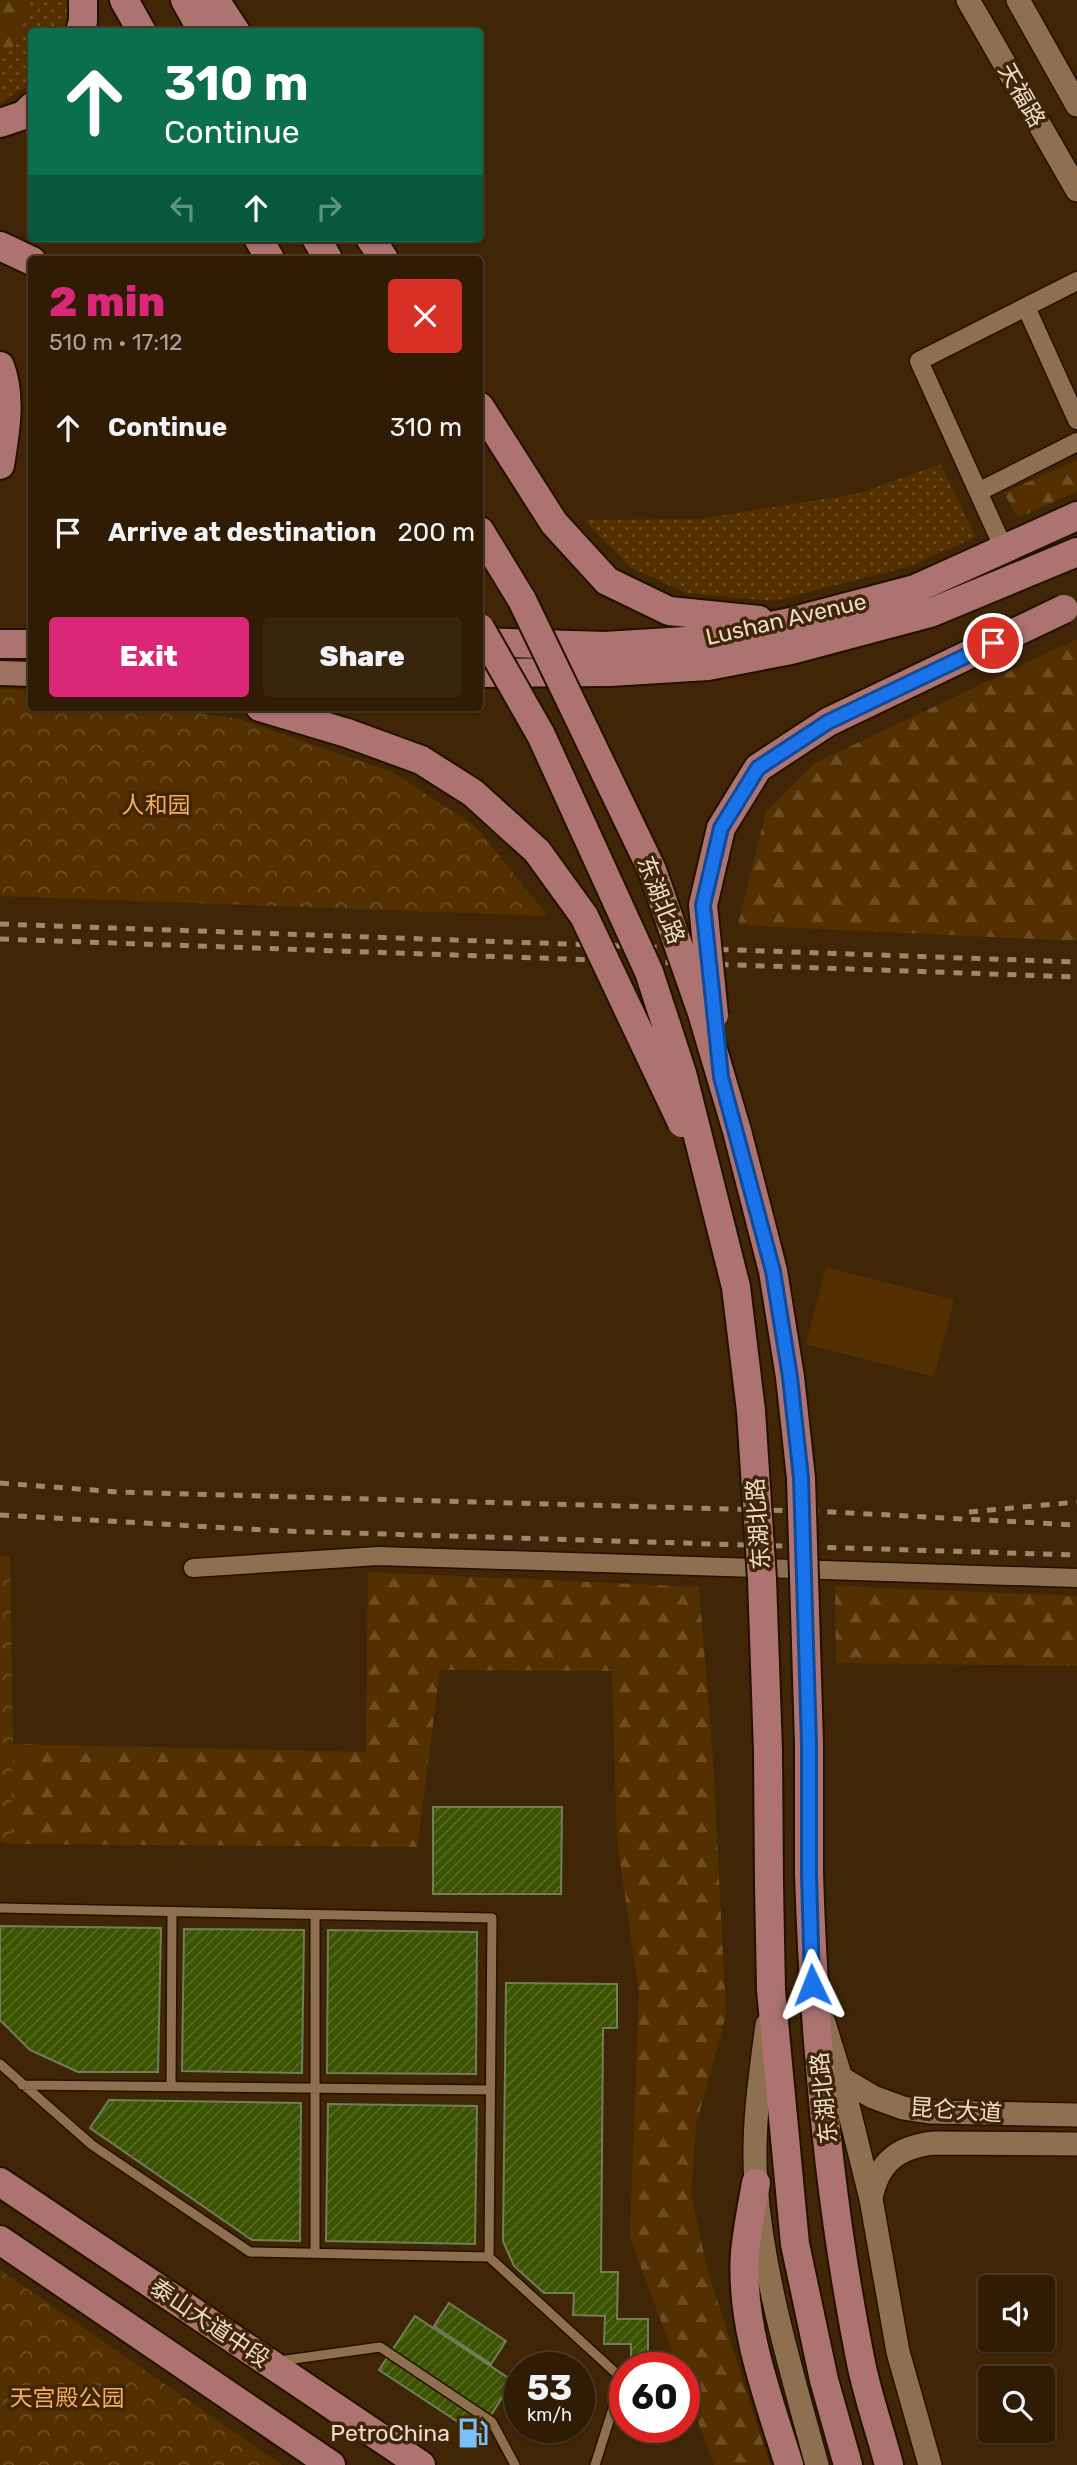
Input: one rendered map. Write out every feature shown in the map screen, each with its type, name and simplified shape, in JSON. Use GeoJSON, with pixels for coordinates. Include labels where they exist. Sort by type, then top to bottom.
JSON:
{"type":"FeatureCollection","features":[{"type":"Feature","properties":{"kind":"main road"},"geometry":{"type":"LineString","coordinates":[[81,28],[83,0]]}},
{"type":"Feature","properties":{"kind":"main road"},"geometry":{"type":"LineString","coordinates":[[124,0],[140,28]]}},
{"type":"Feature","properties":{"kind":"main road"},"geometry":{"type":"LineString","coordinates":[[185,0],[201,28]]}},
{"type":"Feature","properties":{"kind":"main road"},"geometry":{"type":"LineString","coordinates":[[215,0],[233,28]]}},
{"type":"Feature","properties":{"kind":"main road"},"geometry":{"type":"LineString","coordinates":[[0,123],[24,115],[28,111]]}},
{"type":"Feature","properties":{"kind":"main road"},"geometry":{"type":"LineString","coordinates":[[0,246],[28,259]]}},
{"type":"Feature","properties":{"kind":"main road"},"geometry":{"type":"LineString","coordinates":[[0,366],[7,425],[0,465]]}},
{"type":"Feature","properties":{"kind":"main road"},"geometry":{"type":"LineString","coordinates":[[483,412],[555,523],[607,582],[669,611],[786,623]]}},
{"type":"Feature","properties":{"kind":"main road","name":"Lushan Avenue"},"geometry":{"type":"LineString","coordinates":[[483,642],[605,646],[701,640],[786,623],[915,589],[1077,516]]}},
{"type":"Feature","properties":{"kind":"main road","name":"东湖北路"},"geometry":{"type":"LineString","coordinates":[[483,536],[522,600],[652,870],[702,1013],[773,1271],[790,1377],[801,1478],[809,1744],[812,1985],[840,2241],[862,2366],[890,2465]]}},
{"type":"Feature","properties":{"kind":"main road","name":"Lushan Avenue"},"geometry":{"type":"LineString","coordinates":[[483,673],[610,672],[708,666],[791,650],[930,613],[1077,552]]}},
{"type":"Feature","properties":{"kind":"main road"},"geometry":{"type":"LineString","coordinates":[[721,1077],[703,905],[721,828],[758,768],[828,722],[1070,606]]}},
{"type":"Feature","properties":{"kind":"main road","name":"东湖北路"},"geometry":{"type":"LineString","coordinates":[[483,633],[541,735],[649,972],[682,1073],[736,1287],[751,1411],[765,1645],[772,1990],[795,2244],[824,2379],[848,2465]]}},
{"type":"Feature","properties":{"kind":"main road"},"geometry":{"type":"LineString","coordinates":[[0,644],[28,644]]}},
{"type":"Feature","properties":{"kind":"main road"},"geometry":{"type":"LineString","coordinates":[[0,673],[28,674]]}},
{"type":"Feature","properties":{"kind":"main road"},"geometry":{"type":"LineString","coordinates":[[273,711],[421,760],[473,793],[537,851],[584,916],[710,1184]]}},
{"type":"Feature","properties":{"kind":"main road","name":"泰山大道中段"},"geometry":{"type":"LineString","coordinates":[[0,2182],[421,2465]]}},
{"type":"Feature","properties":{"kind":"main road"},"geometry":{"type":"LineString","coordinates":[[755,2183],[745,2255],[749,2323],[789,2465]]}},
{"type":"Feature","properties":{"kind":"main road"},"geometry":{"type":"LineString","coordinates":[[0,2240],[331,2465]]}},
{"type":"Feature","properties":{"kind":"street","name":"天福路"},"geometry":{"type":"LineString","coordinates":[[968,0],[1077,190]]}},
{"type":"Feature","properties":{"kind":"street","name":"天福路"},"geometry":{"type":"LineString","coordinates":[[1018,0],[1077,104]]}},
{"type":"Feature","properties":{"kind":"street"},"geometry":{"type":"LineString","coordinates":[[1004,549],[919,361],[1077,281]]}},
{"type":"Feature","properties":{"kind":"street"},"geometry":{"type":"LineString","coordinates":[[1026,307],[1077,420]]}},
{"type":"Feature","properties":{"kind":"street"},"geometry":{"type":"LineString","coordinates":[[978,492],[1077,442]]}},
{"type":"Feature","properties":{"kind":"street"},"geometry":{"type":"LineString","coordinates":[[192,1568],[378,1556],[1077,1578]]}},
{"type":"Feature","properties":{"kind":"street"},"geometry":{"type":"LineString","coordinates":[[812,1985],[841,2078],[871,2199],[898,2353],[930,2465]]}},
{"type":"Feature","properties":{"kind":"street"},"geometry":{"type":"LineString","coordinates":[[772,1990],[755,2117],[755,2183],[766,2264],[817,2465]]}},
{"type":"Feature","properties":{"kind":"street","name":"昆仑大道"},"geometry":{"type":"LineString","coordinates":[[841,2078],[873,2096],[904,2108],[929,2112],[1077,2115]]}},
{"type":"Feature","properties":{"kind":"street","name":"昆仑大道"},"geometry":{"type":"LineString","coordinates":[[871,2199],[874,2183],[884,2165],[900,2152],[918,2145],[1077,2144]]}},
{"type":"Feature","properties":{"kind":"lane"},"geometry":{"type":"LineString","coordinates":[[0,1908],[492,1919],[489,2256]]}},
{"type":"Feature","properties":{"kind":"lane"},"geometry":{"type":"LineString","coordinates":[[171,2086],[172,1913]]}},
{"type":"Feature","properties":{"kind":"lane"},"geometry":{"type":"LineString","coordinates":[[315,1915],[315,2252]]}},
{"type":"Feature","properties":{"kind":"lane"},"geometry":{"type":"LineString","coordinates":[[0,2064],[92,2145],[250,2252],[489,2256],[617,2374],[615,2402],[595,2465]]}},
{"type":"Feature","properties":{"kind":"lane"},"geometry":{"type":"LineString","coordinates":[[22,2085],[490,2090]]}},
{"type":"Feature","properties":{"kind":"lane"},"geometry":{"type":"LineString","coordinates":[[268,2362],[380,2347],[492,2422],[515,2465]]}},
{"type":"Feature","properties":{"kind":"green space"},"geometry":{"type":"Polygon","coordinates":[[[0,0],[69,0],[69,15],[64,28],[28,28],[28,85],[0,103],[0,0]]]}},
{"type":"Feature","properties":{"kind":"green space"},"geometry":{"type":"Polygon","coordinates":[[[0,0],[28,0],[20,34],[0,62],[0,0]]]}},
{"type":"Feature","properties":{"kind":"green space"},"geometry":{"type":"Polygon","coordinates":[[[1077,460],[1077,491],[1018,518],[1004,493],[1077,460]]]}},
{"type":"Feature","properties":{"kind":"green space"},"geometry":{"type":"Polygon","coordinates":[[[940,464],[976,537],[907,567],[773,601],[686,593],[630,567],[584,520],[699,519],[861,493],[940,464]]]}},
{"type":"Feature","properties":{"kind":"green space"},"geometry":{"type":"Polygon","coordinates":[[[1077,639],[1077,941],[738,925],[766,812],[815,763],[1077,639]]]}},
{"type":"Feature","properties":{"kind":"green space","name":"人和园"},"geometry":{"type":"Polygon","coordinates":[[[0,689],[28,690],[28,711],[186,711],[239,719],[392,772],[475,826],[548,916],[0,896],[0,689]]]}},
{"type":"Feature","properties":{"kind":"green space"},"geometry":{"type":"Polygon","coordinates":[[[826,1267],[954,1300],[934,1377],[806,1344],[826,1267]]]}},
{"type":"Feature","properties":{"kind":"green space"},"geometry":{"type":"Polygon","coordinates":[[[0,1555],[10,1557],[13,1744],[11,1844],[0,1841],[0,1555]]]}},
{"type":"Feature","properties":{"kind":"green space"},"geometry":{"type":"Polygon","coordinates":[[[368,1572],[699,1587],[713,1760],[726,2015],[696,2125],[691,2194],[707,2268],[770,2465],[714,2465],[700,2427],[700,2352],[672,2352],[630,2237],[639,1993],[617,1840],[612,1671],[440,1670],[417,1847],[11,1844],[13,1744],[366,1752],[368,1572]]]}},
{"type":"Feature","properties":{"kind":"green space"},"geometry":{"type":"Polygon","coordinates":[[[835,1586],[1077,1596],[1077,1666],[836,1663],[835,1586]]]}},
{"type":"Feature","properties":{"kind":"green space","name":"天宫殿公园"},"geometry":{"type":"Polygon","coordinates":[[[0,2270],[282,2465],[0,2465],[0,2270]]]}},
{"type":"Feature","properties":{"kind":"building"},"geometry":{"type":"Polygon","coordinates":[[[433,1807],[562,1807],[561,1894],[433,1894],[433,1807]]]}},
{"type":"Feature","properties":{"kind":"building"},"geometry":{"type":"Polygon","coordinates":[[[0,1926],[161,1928],[158,2072],[78,2072],[30,2050],[0,2020],[0,1926]]]}},
{"type":"Feature","properties":{"kind":"building"},"geometry":{"type":"Polygon","coordinates":[[[184,1929],[304,1930],[302,2073],[182,2071],[184,1929]]]}},
{"type":"Feature","properties":{"kind":"building"},"geometry":{"type":"Polygon","coordinates":[[[328,1930],[477,1932],[476,2074],[327,2073],[328,1930]]]}},
{"type":"Feature","properties":{"kind":"building"},"geometry":{"type":"Polygon","coordinates":[[[506,1983],[617,1984],[617,2028],[603,2028],[601,2272],[618,2272],[617,2319],[648,2319],[648,2352],[631,2352],[631,2344],[604,2344],[605,2316],[573,2315],[574,2293],[544,2293],[514,2266],[503,2241],[506,1983]]]}},
{"type":"Feature","properties":{"kind":"building"},"geometry":{"type":"Polygon","coordinates":[[[109,2100],[301,2103],[300,2241],[252,2240],[90,2128],[109,2100]]]}},
{"type":"Feature","properties":{"kind":"building"},"geometry":{"type":"Polygon","coordinates":[[[328,2104],[477,2106],[475,2244],[326,2241],[328,2104]]]}},
{"type":"Feature","properties":{"kind":"building"},"geometry":{"type":"Polygon","coordinates":[[[449,2303],[506,2341],[491,2364],[434,2326],[449,2303]]]}},
{"type":"Feature","properties":{"kind":"building"},"geometry":{"type":"Polygon","coordinates":[[[415,2316],[504,2375],[504,2395],[478,2435],[379,2370],[415,2316]]]}},
{"type":"Feature","properties":{"kind":"railway"},"geometry":{"type":"LineString","coordinates":[[0,924],[1077,962]]}},
{"type":"Feature","properties":{"kind":"railway"},"geometry":{"type":"LineString","coordinates":[[0,939],[1077,977]]}},
{"type":"Feature","properties":{"kind":"railway"},"geometry":{"type":"LineString","coordinates":[[0,1483],[118,1492],[832,1512],[1077,1525]]}},
{"type":"Feature","properties":{"kind":"railway"},"geometry":{"type":"LineString","coordinates":[[969,1512],[1077,1502]]}},
{"type":"Feature","properties":{"kind":"railway"},"geometry":{"type":"LineString","coordinates":[[0,1515],[284,1531],[1077,1555]]}},
{"type":"Feature","properties":{"kind":"place","name":"PetroChina"},"geometry":{"type":"Point","coordinates":[473,2433]}},
{"type":"Feature","properties":{"kind":"route"},"geometry":{"type":"LineString","coordinates":[[812,1985],[809,1744],[801,1478],[790,1377],[773,1271],[721,1077],[703,905],[721,828],[758,768],[828,722],[993,643]]}}]}
